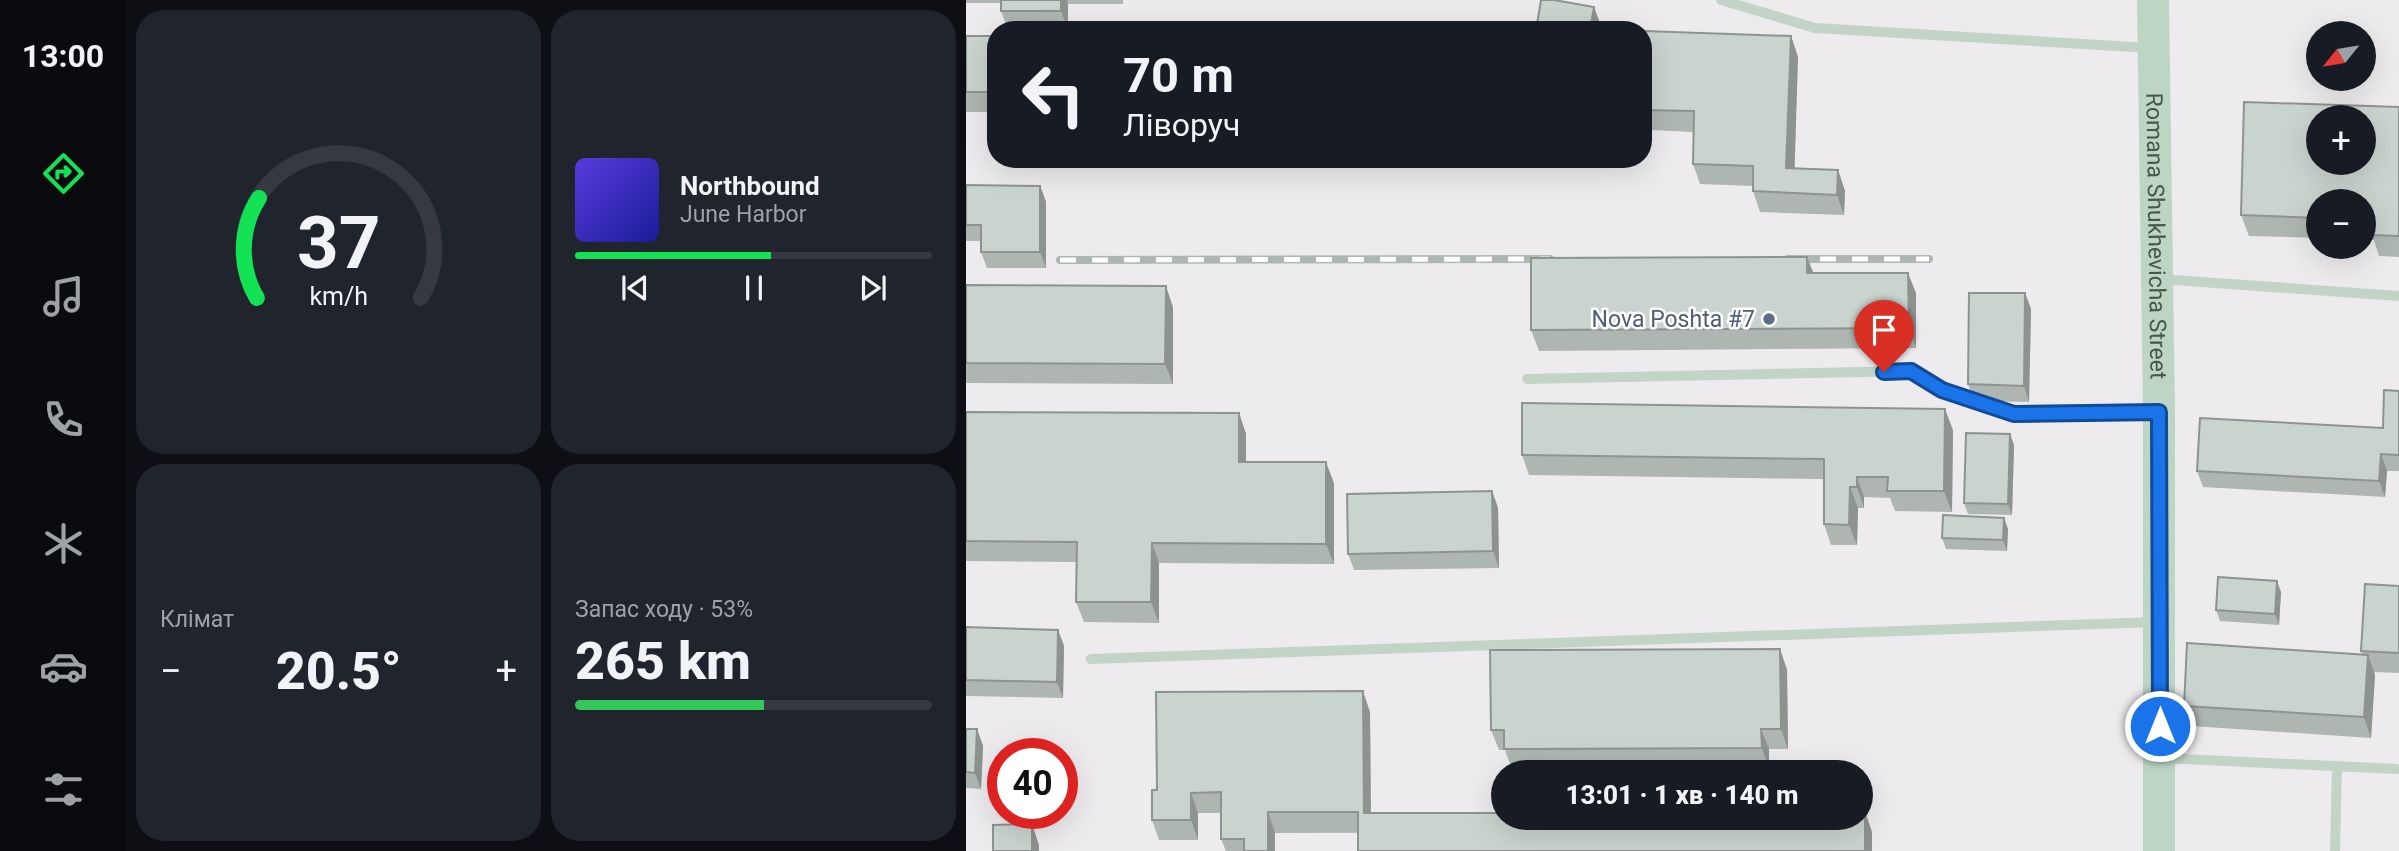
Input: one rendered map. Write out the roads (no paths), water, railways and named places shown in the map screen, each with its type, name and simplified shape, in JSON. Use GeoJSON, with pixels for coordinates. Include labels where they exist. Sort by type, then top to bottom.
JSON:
{"type":"FeatureCollection","features":[{"type":"Feature","properties":{"kind":"street","name":"Romana Shukhevicha Street"},"geometry":{"type":"LineString","coordinates":[[2153,0],[2159,412],[2159,851]]}},
{"type":"Feature","properties":{"kind":"lane"},"geometry":{"type":"LineString","coordinates":[[1721,0],[1815,28],[2154,49]]}},
{"type":"Feature","properties":{"kind":"lane"},"geometry":{"type":"LineString","coordinates":[[2157,279],[2399,296]]}},
{"type":"Feature","properties":{"kind":"lane"},"geometry":{"type":"LineString","coordinates":[[1527,379],[1911,371],[1942,390],[2014,414],[2159,412]]}},
{"type":"Feature","properties":{"kind":"lane"},"geometry":{"type":"LineString","coordinates":[[1091,659],[2160,622]]}},
{"type":"Feature","properties":{"kind":"lane"},"geometry":{"type":"LineString","coordinates":[[2160,758],[2397,769]]}},
{"type":"Feature","properties":{"kind":"lane"},"geometry":{"type":"LineString","coordinates":[[2335,851],[2337,766]]}},
{"type":"Feature","properties":{"kind":"railway"},"geometry":{"type":"LineString","coordinates":[[1060,260],[1550,259]]}},
{"type":"Feature","properties":{"kind":"railway"},"geometry":{"type":"LineString","coordinates":[[1788,259],[1929,259]]}},
{"type":"Feature","properties":{"kind":"place","name":"Nova Poshta #7"},"geometry":{"type":"Point","coordinates":[1769,319]}}]}
